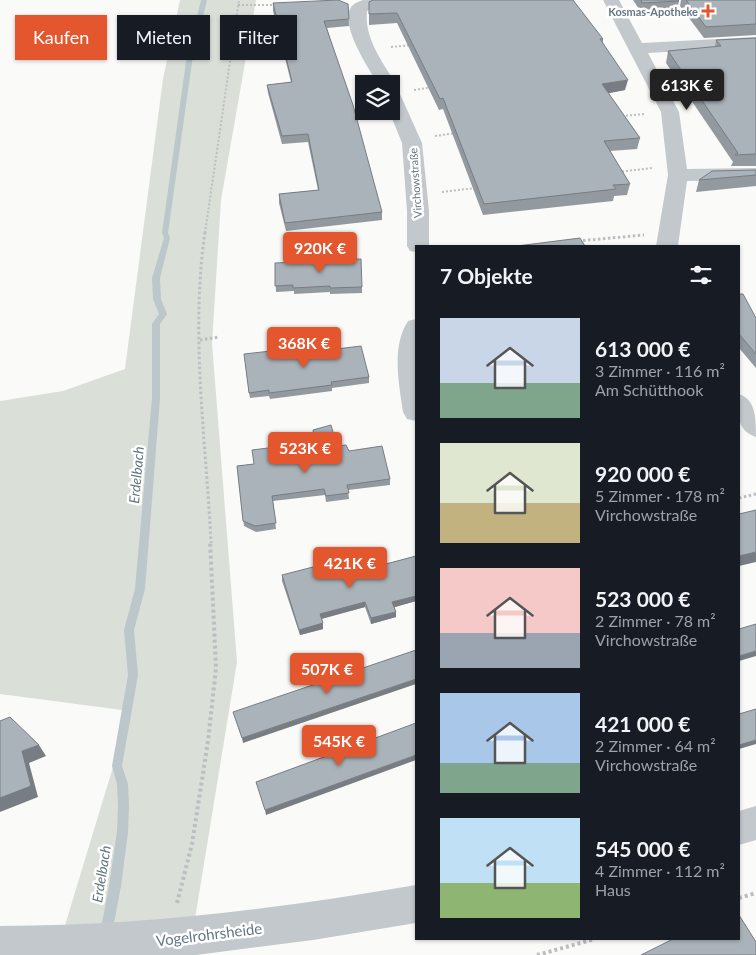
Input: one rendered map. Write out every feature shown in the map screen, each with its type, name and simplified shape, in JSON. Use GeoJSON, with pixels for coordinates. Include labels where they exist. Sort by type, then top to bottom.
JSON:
{"type":"FeatureCollection","features":[{"type":"Feature","properties":{"kind":"street"},"geometry":{"type":"LineString","coordinates":[[341,1],[359,8],[377,0]]}},
{"type":"Feature","properties":{"kind":"street"},"geometry":{"type":"LineString","coordinates":[[610,0],[670,112],[677,170],[667,240]]}},
{"type":"Feature","properties":{"kind":"street"},"geometry":{"type":"LineString","coordinates":[[359,8],[357,24],[368,50],[382,75]]}},
{"type":"Feature","properties":{"kind":"street"},"geometry":{"type":"LineString","coordinates":[[637,48],[756,42]]}},
{"type":"Feature","properties":{"kind":"street","name":"Virchowstraße"},"geometry":{"type":"LineString","coordinates":[[400,92],[410,138],[416,195],[418,245]]}},
{"type":"Feature","properties":{"kind":"street"},"geometry":{"type":"LineString","coordinates":[[677,170],[756,174]]}},
{"type":"Feature","properties":{"kind":"street"},"geometry":{"type":"LineString","coordinates":[[415,332],[409,365],[415,405]]}},
{"type":"Feature","properties":{"kind":"street"},"geometry":{"type":"LineString","coordinates":[[740,404],[756,427]]}},
{"type":"Feature","properties":{"kind":"street"},"geometry":{"type":"LineString","coordinates":[[740,828],[756,823]]}},
{"type":"Feature","properties":{"kind":"street","name":"Vogelrohrsheide"},"geometry":{"type":"LineString","coordinates":[[0,945],[52,946],[159,940],[364,913],[415,904]]}},
{"type":"Feature","properties":{"kind":"path"},"geometry":{"type":"LineString","coordinates":[[159,940],[192,844],[208,741],[216,668],[209,508],[200,387],[199,272],[239,0]]}},
{"type":"Feature","properties":{"kind":"path"},"geometry":{"type":"LineString","coordinates":[[238,5],[277,6]]}},
{"type":"Feature","properties":{"kind":"path"},"geometry":{"type":"LineString","coordinates":[[368,50],[413,45]]}},
{"type":"Feature","properties":{"kind":"path"},"geometry":{"type":"LineString","coordinates":[[400,92],[436,86]]}},
{"type":"Feature","properties":{"kind":"path"},"geometry":{"type":"LineString","coordinates":[[613,116],[670,112]]}},
{"type":"Feature","properties":{"kind":"path"},"geometry":{"type":"LineString","coordinates":[[410,138],[458,133]]}},
{"type":"Feature","properties":{"kind":"path"},"geometry":{"type":"LineString","coordinates":[[617,172],[677,170]]}},
{"type":"Feature","properties":{"kind":"path"},"geometry":{"type":"LineString","coordinates":[[416,195],[476,188]]}},
{"type":"Feature","properties":{"kind":"path"},"geometry":{"type":"LineString","coordinates":[[574,241],[667,240]]}},
{"type":"Feature","properties":{"kind":"path"},"geometry":{"type":"LineString","coordinates":[[200,340],[219,337]]}},
{"type":"Feature","properties":{"kind":"path"},"geometry":{"type":"LineString","coordinates":[[740,498],[756,494]]}},
{"type":"Feature","properties":{"kind":"path"},"geometry":{"type":"LineString","coordinates":[[740,898],[756,894]]}},
{"type":"Feature","properties":{"kind":"path"},"geometry":{"type":"LineString","coordinates":[[537,955],[591,940]]}},
{"type":"Feature","properties":{"kind":"shaded area"},"geometry":{"type":"Polygon","coordinates":[[[180,0],[256,0],[253,15],[220,15],[220,60],[246,60],[221,200],[212,343],[237,662],[192,937],[56,955],[130,711],[0,694],[0,401],[63,391],[125,369],[167,60],[210,60],[210,15],[177,15],[180,0]]]}},
{"type":"Feature","properties":{"kind":"building"},"geometry":{"type":"Polygon","coordinates":[[[338,0],[348,4],[349,19],[324,21],[353,105],[355,120],[357,120],[382,212],[285,223],[279,194],[319,190],[308,134],[282,136],[267,85],[292,82],[287,60],[297,60],[297,15],[276,15],[273,3],[338,0]]]}},
{"type":"Feature","properties":{"kind":"building"},"geometry":{"type":"Polygon","coordinates":[[[373,0],[573,0],[603,39],[600,39],[628,80],[602,84],[640,138],[604,141],[630,184],[613,185],[616,189],[484,204],[443,98],[440,99],[397,13],[369,14],[369,2],[373,0]]]}},
{"type":"Feature","properties":{"kind":"building"},"geometry":{"type":"Polygon","coordinates":[[[641,0],[678,0],[679,1],[642,3],[641,0]]]}},
{"type":"Feature","properties":{"kind":"building"},"geometry":{"type":"Polygon","coordinates":[[[686,0],[756,0],[756,24],[706,27],[686,0]]]}},
{"type":"Feature","properties":{"kind":"building"},"geometry":{"type":"Polygon","coordinates":[[[756,38],[756,154],[735,155],[738,153],[668,51],[721,46],[716,40],[756,38]]]}},
{"type":"Feature","properties":{"kind":"building"},"geometry":{"type":"Polygon","coordinates":[[[756,170],[756,175],[699,180],[712,171],[756,170]]]}},
{"type":"Feature","properties":{"kind":"building"},"geometry":{"type":"Polygon","coordinates":[[[580,238],[584,245],[525,245],[580,238]]]}},
{"type":"Feature","properties":{"kind":"building"},"geometry":{"type":"Polygon","coordinates":[[[361,259],[362,287],[293,288],[293,285],[275,286],[275,263],[361,259]]]}},
{"type":"Feature","properties":{"kind":"building"},"geometry":{"type":"Polygon","coordinates":[[[740,294],[743,294],[756,318],[756,354],[740,335],[740,294]]]}},
{"type":"Feature","properties":{"kind":"building"},"geometry":{"type":"Polygon","coordinates":[[[361,346],[369,377],[331,382],[332,385],[269,393],[269,390],[249,393],[244,354],[271,351],[271,357],[361,346]]]}},
{"type":"Feature","properties":{"kind":"building"},"geometry":{"type":"Polygon","coordinates":[[[331,425],[337,446],[346,445],[349,451],[382,446],[390,479],[347,485],[349,493],[326,496],[324,489],[272,496],[276,523],[255,526],[243,521],[237,466],[254,464],[252,450],[284,446],[284,453],[316,449],[313,430],[331,425]]]}},
{"type":"Feature","properties":{"kind":"building"},"geometry":{"type":"Polygon","coordinates":[[[756,510],[756,552],[740,556],[740,514],[756,510]]]}},
{"type":"Feature","properties":{"kind":"building"},"geometry":{"type":"Polygon","coordinates":[[[415,556],[415,596],[392,602],[396,612],[371,618],[365,602],[320,614],[323,623],[299,630],[282,575],[313,567],[316,574],[384,557],[386,564],[415,556]]]}},
{"type":"Feature","properties":{"kind":"building"},"geometry":{"type":"Polygon","coordinates":[[[756,624],[756,651],[740,656],[740,629],[756,624]]]}},
{"type":"Feature","properties":{"kind":"building"},"geometry":{"type":"Polygon","coordinates":[[[415,650],[415,679],[242,738],[233,712],[415,650]]]}},
{"type":"Feature","properties":{"kind":"building"},"geometry":{"type":"Polygon","coordinates":[[[756,709],[756,740],[740,745],[740,714],[756,709]]]}},
{"type":"Feature","properties":{"kind":"building"},"geometry":{"type":"Polygon","coordinates":[[[10,717],[39,745],[22,751],[31,786],[0,798],[0,721],[10,717]]]}},
{"type":"Feature","properties":{"kind":"building"},"geometry":{"type":"Polygon","coordinates":[[[415,723],[415,755],[265,810],[256,782],[415,723]]]}},
{"type":"Feature","properties":{"kind":"building"},"geometry":{"type":"Polygon","coordinates":[[[740,917],[756,942],[756,955],[641,955],[671,940],[740,940],[740,917]]]}},
{"type":"Feature","properties":{"kind":"waterway","name":"Erdelbach"},"geometry":{"type":"LineString","coordinates":[[102,955],[120,859],[123,832],[124,806],[122,784],[117,766],[133,675],[129,630],[140,589],[156,398],[156,324],[163,314],[157,299],[156,278],[167,238],[165,233],[189,62],[204,0]]}},
{"type":"Feature","properties":{"kind":"place","name":"Kosmas-Apotheke"},"geometry":{"type":"Point","coordinates":[708,11]}}]}
